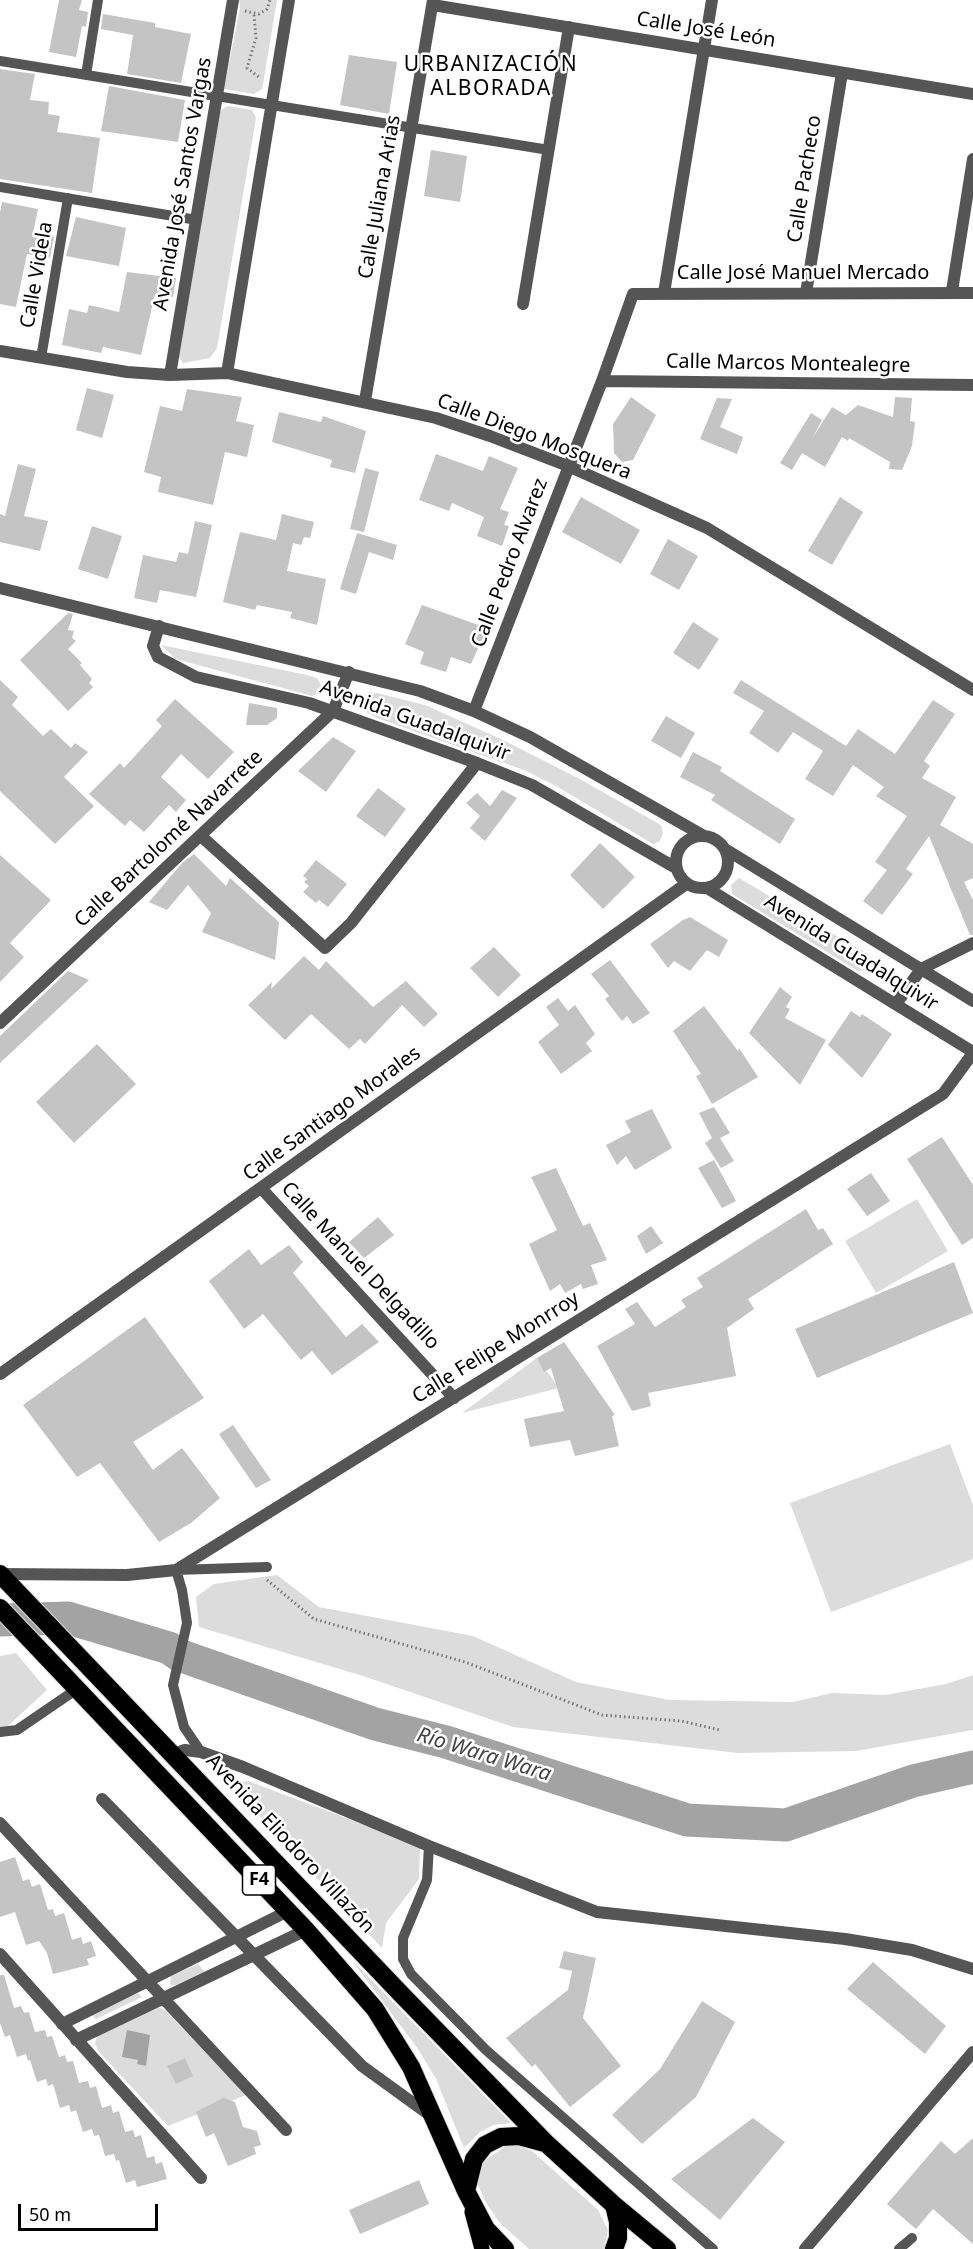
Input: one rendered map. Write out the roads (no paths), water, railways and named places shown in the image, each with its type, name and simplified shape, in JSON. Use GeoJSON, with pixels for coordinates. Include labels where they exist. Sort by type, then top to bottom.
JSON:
{"type":"FeatureCollection","features":[{"type":"Feature","properties":{"kind":"highway","name":"Avenida Eliodoro Villazón"},"geometry":{"type":"LineString","coordinates":[[4,1577],[547,2144]]}},
{"type":"Feature","properties":{"kind":"highway","name":"F4"},"geometry":{"type":"LineString","coordinates":[[0,1608],[306,1930],[375,2009],[411,2067],[468,2196],[486,2229],[505,2249]]}},
{"type":"Feature","properties":{"kind":"highway","name":"F4"},"geometry":{"type":"LineString","coordinates":[[468,2196],[474,2159],[485,2145],[501,2137],[519,2136],[547,2144],[667,2249]]}},
{"type":"Feature","properties":{"kind":"highway"},"geometry":{"type":"LineString","coordinates":[[614,2205],[618,2222],[618,2238],[614,2249]]}},
{"type":"Feature","properties":{"kind":"main road"},"geometry":{"type":"LineString","coordinates":[[468,2196],[482,2249]]}},
{"type":"Feature","properties":{"kind":"street","name":"Avenida José Santos Vargas"},"geometry":{"type":"LineString","coordinates":[[170,375],[233,0]]}},
{"type":"Feature","properties":{"kind":"street"},"geometry":{"type":"LineString","coordinates":[[227,373],[289,0]]}},
{"type":"Feature","properties":{"kind":"street"},"geometry":{"type":"LineString","coordinates":[[664,293],[712,0]]}},
{"type":"Feature","properties":{"kind":"street","name":"Calle José León"},"geometry":{"type":"LineString","coordinates":[[433,2],[703,50],[973,94]]}},
{"type":"Feature","properties":{"kind":"street","name":"Calle Juliana Arias"},"geometry":{"type":"LineString","coordinates":[[365,401],[433,2]]}},
{"type":"Feature","properties":{"kind":"street"},"geometry":{"type":"LineString","coordinates":[[523,304],[569,27]]}},
{"type":"Feature","properties":{"kind":"street","name":"Calle Pacheco"},"geometry":{"type":"LineString","coordinates":[[806,293],[842,73]]}},
{"type":"Feature","properties":{"kind":"street"},"geometry":{"type":"LineString","coordinates":[[952,291],[973,159]]}},
{"type":"Feature","properties":{"kind":"street","name":"Calle José Manuel Mercado"},"geometry":{"type":"LineString","coordinates":[[633,294],[952,291],[973,293]]}},
{"type":"Feature","properties":{"kind":"street","name":"Calle Pedro Alvarez"},"geometry":{"type":"LineString","coordinates":[[474,711],[602,381],[633,294]]}},
{"type":"Feature","properties":{"kind":"street","name":"Calle Diego Mosquera"},"geometry":{"type":"LineString","coordinates":[[0,351],[127,372],[170,375],[227,373],[436,418],[568,466],[707,528],[973,690]]}},
{"type":"Feature","properties":{"kind":"street","name":"Calle Marcos Montealegre"},"geometry":{"type":"LineString","coordinates":[[602,381],[973,385]]}},
{"type":"Feature","properties":{"kind":"street","name":"Avenida Guadalquivir"},"geometry":{"type":"LineString","coordinates":[[0,588],[420,691],[474,711],[530,737],[704,836]]}},
{"type":"Feature","properties":{"kind":"street","name":"Avenida Guadalquivir"},"geometry":{"type":"LineString","coordinates":[[159,626],[153,646],[158,657],[196,677],[309,703],[477,763],[532,785],[676,868]]}},
{"type":"Feature","properties":{"kind":"street","name":"Calle Bartolomé Navarrete"},"geometry":{"type":"LineString","coordinates":[[0,1023],[333,711],[348,672]]}},
{"type":"Feature","properties":{"kind":"street"},"geometry":{"type":"LineString","coordinates":[[201,836],[325,948],[351,923],[477,763]]}},
{"type":"Feature","properties":{"kind":"street"},"geometry":{"type":"LineString","coordinates":[[704,836],[719,843],[725,849],[728,865],[726,873],[722,880],[707,888],[686,884],[676,868],[675,860],[682,845],[696,837],[704,836]]}},
{"type":"Feature","properties":{"kind":"street","name":"Avenida Guadalquivir"},"geometry":{"type":"LineString","coordinates":[[725,849],[973,1001]]}},
{"type":"Feature","properties":{"kind":"street","name":"Calle Santiago Morales"},"geometry":{"type":"LineString","coordinates":[[0,1374],[686,884]]}},
{"type":"Feature","properties":{"kind":"street","name":"Avenida Guadalquivir"},"geometry":{"type":"LineString","coordinates":[[707,888],[973,1052]]}},
{"type":"Feature","properties":{"kind":"street"},"geometry":{"type":"LineString","coordinates":[[896,1004],[921,969],[973,943]]}},
{"type":"Feature","properties":{"kind":"street","name":"Calle Felipe Monrroy"},"geometry":{"type":"LineString","coordinates":[[4,1577],[127,1575],[176,1570],[943,1094],[973,1052]]}},
{"type":"Feature","properties":{"kind":"street","name":"Calle Manuel Delgadillo"},"geometry":{"type":"LineString","coordinates":[[261,1188],[454,1398]]}},
{"type":"Feature","properties":{"kind":"street"},"geometry":{"type":"LineString","coordinates":[[174,1754],[185,1750],[201,1752],[597,1912],[845,1939],[912,1950],[973,1969]]}},
{"type":"Feature","properties":{"kind":"street"},"geometry":{"type":"LineString","coordinates":[[102,1799],[362,2066],[432,2116]]}},
{"type":"Feature","properties":{"kind":"street"},"geometry":{"type":"LineString","coordinates":[[0,1823],[286,2130]]}},
{"type":"Feature","properties":{"kind":"street"},"geometry":{"type":"LineString","coordinates":[[62,2024],[288,1911]]}},
{"type":"Feature","properties":{"kind":"street"},"geometry":{"type":"LineString","coordinates":[[76,2040],[306,1930]]}},
{"type":"Feature","properties":{"kind":"street"},"geometry":{"type":"LineString","coordinates":[[0,1954],[201,2178]]}},
{"type":"Feature","properties":{"kind":"street"},"geometry":{"type":"LineString","coordinates":[[805,2249],[973,2052]]}},
{"type":"Feature","properties":{"kind":"lane"},"geometry":{"type":"LineString","coordinates":[[86,75],[98,0]]}},
{"type":"Feature","properties":{"kind":"lane"},"geometry":{"type":"LineString","coordinates":[[0,61],[549,150]]}},
{"type":"Feature","properties":{"kind":"lane"},"geometry":{"type":"LineString","coordinates":[[0,187],[196,220]]}},
{"type":"Feature","properties":{"kind":"lane","name":"Calle Videla"},"geometry":{"type":"LineString","coordinates":[[41,358],[68,198]]}},
{"type":"Feature","properties":{"kind":"lane"},"geometry":{"type":"LineString","coordinates":[[201,1752],[184,1727],[173,1684],[187,1623],[182,1590],[176,1570],[267,1567]]}},
{"type":"Feature","properties":{"kind":"lane"},"geometry":{"type":"LineString","coordinates":[[0,1732],[17,1730],[77,1689]]}},
{"type":"Feature","properties":{"kind":"lane"},"geometry":{"type":"LineString","coordinates":[[429,1846],[427,1880],[403,1938],[403,1959],[411,1974],[486,2050],[713,2249]]}},
{"type":"Feature","properties":{"kind":"lane"},"geometry":{"type":"LineString","coordinates":[[899,2249],[912,2238]]}},
{"type":"Feature","properties":{"kind":"waterway","name":"Río Wara Wara"},"geometry":{"type":"LineString","coordinates":[[0,1620],[68,1618],[169,1648],[179,1655],[375,1724],[446,1742],[687,1820],[786,1825],[913,1781],[973,1767]]}},
{"type":"Feature","properties":{"kind":"district","name":"URBANIZACIÓN ALBORADA"},"geometry":{"type":"Point","coordinates":[491,77]}}]}
